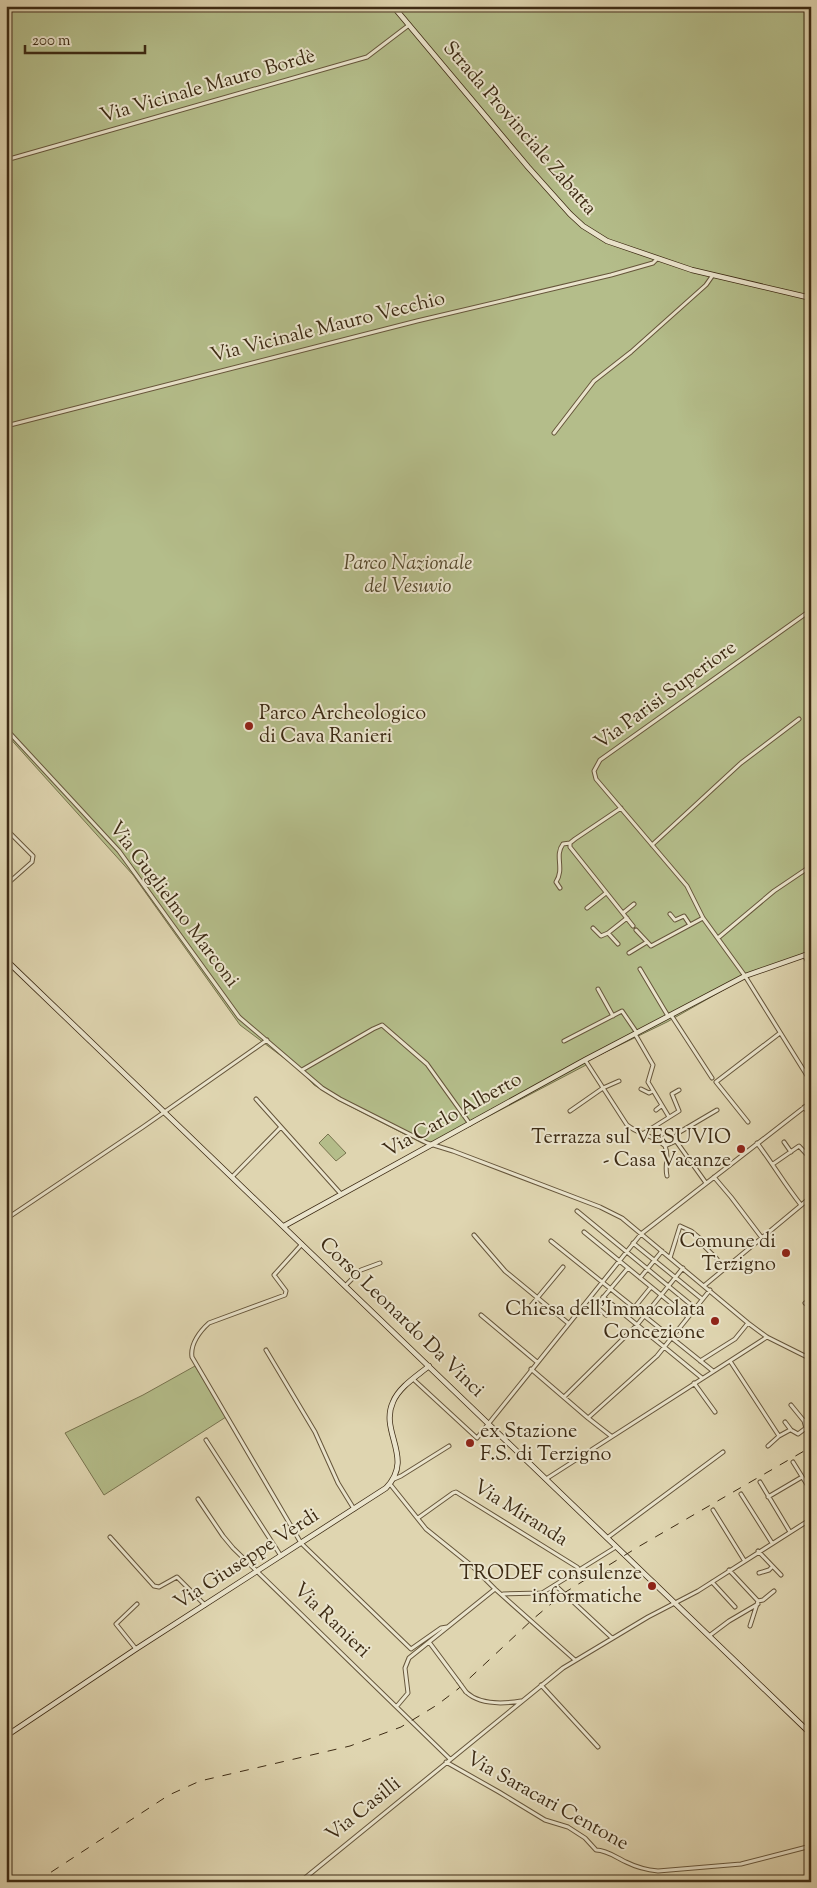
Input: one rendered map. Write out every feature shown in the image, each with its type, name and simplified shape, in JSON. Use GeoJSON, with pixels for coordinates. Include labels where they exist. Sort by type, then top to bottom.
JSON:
{"type":"FeatureCollection","features":[{"type":"Feature","properties":{"kind":"street","name":"Strada Provinciale Zabatta"},"geometry":{"type":"LineString","coordinates":[[393,6],[528,167],[583,226],[607,241],[657,259],[713,275],[811,298]]}},
{"type":"Feature","properties":{"kind":"street","name":"Via Vicinale Mauro Bordè"},"geometry":{"type":"LineString","coordinates":[[6,160],[367,57],[409,25]]}},
{"type":"Feature","properties":{"kind":"street","name":"Via Vicinale Mauro Vecchio"},"geometry":{"type":"LineString","coordinates":[[6,426],[370,333],[611,276],[653,263],[657,259]]}},
{"type":"Feature","properties":{"kind":"street"},"geometry":{"type":"LineString","coordinates":[[554,433],[594,381],[631,352],[700,292],[713,275]]}},
{"type":"Feature","properties":{"kind":"street","name":"Via Parisi Superiore"},"geometry":{"type":"LineString","coordinates":[[811,610],[600,760],[594,771],[596,779],[687,886],[703,918],[745,976],[811,1082]]}},
{"type":"Feature","properties":{"kind":"street"},"geometry":{"type":"LineString","coordinates":[[652,845],[741,763],[799,720]]}},
{"type":"Feature","properties":{"kind":"street","name":"Via Guglielmo Marconi"},"geometry":{"type":"LineString","coordinates":[[6,729],[119,851],[239,1017],[322,1088],[427,1143],[600,1207],[622,1218],[748,1323],[767,1337],[811,1360]]}},
{"type":"Feature","properties":{"kind":"street"},"geometry":{"type":"LineString","coordinates":[[560,888],[556,882],[560,875],[559,852],[563,844],[570,843],[621,808]]}},
{"type":"Feature","properties":{"kind":"street"},"geometry":{"type":"LineString","coordinates":[[6,829],[33,856],[32,862],[6,885]]}},
{"type":"Feature","properties":{"kind":"street"},"geometry":{"type":"LineString","coordinates":[[570,843],[573,851],[626,918],[651,946],[703,918]]}},
{"type":"Feature","properties":{"kind":"street"},"geometry":{"type":"LineString","coordinates":[[718,938],[774,891],[811,866]]}},
{"type":"Feature","properties":{"kind":"street"},"geometry":{"type":"LineString","coordinates":[[587,908],[606,892]]}},
{"type":"Feature","properties":{"kind":"street"},"geometry":{"type":"LineString","coordinates":[[623,913],[634,904]]}},
{"type":"Feature","properties":{"kind":"street"},"geometry":{"type":"LineString","coordinates":[[670,914],[674,920],[687,913]]}},
{"type":"Feature","properties":{"kind":"street"},"geometry":{"type":"LineString","coordinates":[[684,916],[690,925]]}},
{"type":"Feature","properties":{"kind":"street"},"geometry":{"type":"LineString","coordinates":[[593,928],[601,936],[608,933],[626,918]]}},
{"type":"Feature","properties":{"kind":"street"},"geometry":{"type":"LineString","coordinates":[[608,933],[618,944]]}},
{"type":"Feature","properties":{"kind":"street"},"geometry":{"type":"LineString","coordinates":[[629,953],[647,942]]}},
{"type":"Feature","properties":{"kind":"street","name":"Via Carlo Alberto"},"geometry":{"type":"LineString","coordinates":[[284,1226],[585,1060],[745,976],[811,953]]}},
{"type":"Feature","properties":{"kind":"street"},"geometry":{"type":"LineString","coordinates":[[804,955],[811,966]]}},
{"type":"Feature","properties":{"kind":"street","name":"Corso Leonardo Da Vinci"},"geometry":{"type":"LineString","coordinates":[[6,960],[811,1734]]}},
{"type":"Feature","properties":{"kind":"street"},"geometry":{"type":"LineString","coordinates":[[640,969],[712,1078]]}},
{"type":"Feature","properties":{"kind":"street"},"geometry":{"type":"LineString","coordinates":[[598,989],[613,1016]]}},
{"type":"Feature","properties":{"kind":"street"},"geometry":{"type":"LineString","coordinates":[[564,1041],[622,1011],[653,1064],[654,1067],[648,1079],[668,1117]]}},
{"type":"Feature","properties":{"kind":"street"},"geometry":{"type":"LineString","coordinates":[[302,1070],[373,1029],[382,1026],[427,1064],[470,1124]]}},
{"type":"Feature","properties":{"kind":"street"},"geometry":{"type":"LineString","coordinates":[[748,1122],[716,1082],[780,1033]]}},
{"type":"Feature","properties":{"kind":"street"},"geometry":{"type":"LineString","coordinates":[[6,1219],[267,1040]]}},
{"type":"Feature","properties":{"kind":"street"},"geometry":{"type":"LineString","coordinates":[[585,1060],[628,1125],[634,1130],[654,1137],[665,1146],[668,1154],[665,1168],[667,1176]]}},
{"type":"Feature","properties":{"kind":"street"},"geometry":{"type":"LineString","coordinates":[[570,1111],[603,1088],[618,1081]]}},
{"type":"Feature","properties":{"kind":"street"},"geometry":{"type":"LineString","coordinates":[[641,1089],[649,1093],[654,1091]]}},
{"type":"Feature","properties":{"kind":"street"},"geometry":{"type":"LineString","coordinates":[[643,1133],[679,1111],[672,1094],[679,1090]]}},
{"type":"Feature","properties":{"kind":"street"},"geometry":{"type":"LineString","coordinates":[[256,1099],[342,1194]]}},
{"type":"Feature","properties":{"kind":"street"},"geometry":{"type":"LineString","coordinates":[[413,1379],[477,1438],[641,1234],[811,1102]]}},
{"type":"Feature","properties":{"kind":"street"},"geometry":{"type":"LineString","coordinates":[[656,1110],[661,1106]]}},
{"type":"Feature","properties":{"kind":"street"},"geometry":{"type":"LineString","coordinates":[[804,1107],[811,1116]]}},
{"type":"Feature","properties":{"kind":"street"},"geometry":{"type":"LineString","coordinates":[[706,1183],[675,1138],[678,1133],[717,1110]]}},
{"type":"Feature","properties":{"kind":"street"},"geometry":{"type":"LineString","coordinates":[[232,1177],[281,1127]]}},
{"type":"Feature","properties":{"kind":"street"},"geometry":{"type":"LineString","coordinates":[[654,1137],[663,1134]]}},
{"type":"Feature","properties":{"kind":"street"},"geometry":{"type":"LineString","coordinates":[[665,1146],[676,1141]]}},
{"type":"Feature","properties":{"kind":"street"},"geometry":{"type":"LineString","coordinates":[[784,1142],[791,1152]]}},
{"type":"Feature","properties":{"kind":"street"},"geometry":{"type":"LineString","coordinates":[[757,1144],[773,1164],[785,1186],[801,1205]]}},
{"type":"Feature","properties":{"kind":"street"},"geometry":{"type":"LineString","coordinates":[[773,1164],[799,1146],[811,1159]]}},
{"type":"Feature","properties":{"kind":"street"},"geometry":{"type":"LineString","coordinates":[[714,1177],[762,1238]]}},
{"type":"Feature","properties":{"kind":"street"},"geometry":{"type":"LineString","coordinates":[[705,1286],[811,1197]]}},
{"type":"Feature","properties":{"kind":"street"},"geometry":{"type":"LineString","coordinates":[[577,1211],[695,1308]]}},
{"type":"Feature","properties":{"kind":"street"},"geometry":{"type":"LineString","coordinates":[[670,1258],[680,1226],[691,1231],[703,1241],[703,1245],[717,1259]]}},
{"type":"Feature","properties":{"kind":"street"},"geometry":{"type":"LineString","coordinates":[[584,1232],[688,1317]]}},
{"type":"Feature","properties":{"kind":"street"},"geometry":{"type":"LineString","coordinates":[[474,1235],[505,1271],[568,1324]]}},
{"type":"Feature","properties":{"kind":"street"},"geometry":{"type":"LineString","coordinates":[[552,1241],[713,1371]]}},
{"type":"Feature","properties":{"kind":"street"},"geometry":{"type":"LineString","coordinates":[[633,1243],[702,1299]]}},
{"type":"Feature","properties":{"kind":"street"},"geometry":{"type":"LineString","coordinates":[[302,1244],[274,1275],[286,1291],[283,1297],[209,1323],[201,1330],[191,1353],[195,1364],[301,1543],[411,1649],[441,1628],[447,1627]]}},
{"type":"Feature","properties":{"kind":"street"},"geometry":{"type":"LineString","coordinates":[[640,1278],[662,1251]]}},
{"type":"Feature","properties":{"kind":"street"},"geometry":{"type":"LineString","coordinates":[[345,1286],[361,1270],[380,1263]]}},
{"type":"Feature","properties":{"kind":"street"},"geometry":{"type":"LineString","coordinates":[[524,1314],[563,1267]]}},
{"type":"Feature","properties":{"kind":"street"},"geometry":{"type":"LineString","coordinates":[[606,1315],[596,1306],[628,1268]]}},
{"type":"Feature","properties":{"kind":"street"},"geometry":{"type":"LineString","coordinates":[[564,1397],[637,1325],[683,1268]]}},
{"type":"Feature","properties":{"kind":"street"},"geometry":{"type":"LineString","coordinates":[[634,1308],[652,1287]]}},
{"type":"Feature","properties":{"kind":"street"},"geometry":{"type":"LineString","coordinates":[[588,1418],[657,1356],[710,1290]]}},
{"type":"Feature","properties":{"kind":"street"},"geometry":{"type":"LineString","coordinates":[[603,1297],[702,1378]]}},
{"type":"Feature","properties":{"kind":"street"},"geometry":{"type":"LineString","coordinates":[[811,1299],[805,1303],[811,1308]]}},
{"type":"Feature","properties":{"kind":"street"},"geometry":{"type":"LineString","coordinates":[[481,1315],[537,1362]]}},
{"type":"Feature","properties":{"kind":"street"},"geometry":{"type":"LineString","coordinates":[[700,1361],[735,1339],[748,1323]]}},
{"type":"Feature","properties":{"kind":"street"},"geometry":{"type":"LineString","coordinates":[[546,1479],[767,1337]]}},
{"type":"Feature","properties":{"kind":"street"},"geometry":{"type":"LineString","coordinates":[[266,1350],[315,1432],[338,1483],[354,1509]]}},
{"type":"Feature","properties":{"kind":"street"},"geometry":{"type":"LineString","coordinates":[[730,1360],[779,1436]]}},
{"type":"Feature","properties":{"kind":"street"},"geometry":{"type":"LineString","coordinates":[[392,1482],[399,1464],[390,1409],[396,1396],[429,1366]]}},
{"type":"Feature","properties":{"kind":"street"},"geometry":{"type":"LineString","coordinates":[[532,1369],[588,1418],[612,1436]]}},
{"type":"Feature","properties":{"kind":"street"},"geometry":{"type":"LineString","coordinates":[[694,1383],[715,1412]]}},
{"type":"Feature","properties":{"kind":"street"},"geometry":{"type":"LineString","coordinates":[[785,1422],[791,1430],[798,1434],[806,1428],[804,1421],[791,1405]]}},
{"type":"Feature","properties":{"kind":"street"},"geometry":{"type":"LineString","coordinates":[[804,1421],[811,1417]]}},
{"type":"Feature","properties":{"kind":"street"},"geometry":{"type":"LineString","coordinates":[[768,1446],[779,1436],[790,1430]]}},
{"type":"Feature","properties":{"kind":"street"},"geometry":{"type":"LineString","coordinates":[[206,1440],[280,1556]]}},
{"type":"Feature","properties":{"kind":"street"},"geometry":{"type":"LineString","coordinates":[[392,1482],[449,1446]]}},
{"type":"Feature","properties":{"kind":"street"},"geometry":{"type":"LineString","coordinates":[[606,1538],[723,1452]]}},
{"type":"Feature","properties":{"kind":"street"},"geometry":{"type":"LineString","coordinates":[[793,1462],[811,1491]]}},
{"type":"Feature","properties":{"kind":"street"},"geometry":{"type":"LineString","coordinates":[[768,1497],[802,1477]]}},
{"type":"Feature","properties":{"kind":"street"},"geometry":{"type":"LineString","coordinates":[[392,1482],[430,1532],[472,1566],[575,1660]]}},
{"type":"Feature","properties":{"kind":"street","name":"Via Giuseppe Verdi"},"geometry":{"type":"LineString","coordinates":[[6,1736],[136,1649],[354,1509],[392,1482]]}},
{"type":"Feature","properties":{"kind":"street"},"geometry":{"type":"LineString","coordinates":[[760,1482],[790,1532]]}},
{"type":"Feature","properties":{"kind":"street","name":"Via Miranda"},"geometry":{"type":"LineString","coordinates":[[418,1518],[456,1492],[577,1566],[580,1571]]}},
{"type":"Feature","properties":{"kind":"street"},"geometry":{"type":"LineString","coordinates":[[741,1494],[772,1543]]}},
{"type":"Feature","properties":{"kind":"street","name":"Via Ranieri"},"geometry":{"type":"LineString","coordinates":[[198,1499],[227,1542],[398,1706],[450,1759]]}},
{"type":"Feature","properties":{"kind":"street"},"geometry":{"type":"LineString","coordinates":[[713,1510],[744,1560]]}},
{"type":"Feature","properties":{"kind":"street","name":"Via Casilli"},"geometry":{"type":"LineString","coordinates":[[300,1882],[521,1701],[575,1660],[635,1624],[675,1604],[712,1582],[811,1519]]}},
{"type":"Feature","properties":{"kind":"street"},"geometry":{"type":"LineString","coordinates":[[110,1537],[154,1586],[159,1587],[177,1577],[206,1605]]}},
{"type":"Feature","properties":{"kind":"street"},"geometry":{"type":"LineString","coordinates":[[502,1594],[538,1594],[556,1586],[616,1547]]}},
{"type":"Feature","properties":{"kind":"street"},"geometry":{"type":"LineString","coordinates":[[758,1551],[772,1568],[781,1575]]}},
{"type":"Feature","properties":{"kind":"street"},"geometry":{"type":"LineString","coordinates":[[759,1573],[772,1568]]}},
{"type":"Feature","properties":{"kind":"street"},"geometry":{"type":"LineString","coordinates":[[729,1570],[759,1602]]}},
{"type":"Feature","properties":{"kind":"street"},"geometry":{"type":"LineString","coordinates":[[712,1582],[735,1607]]}},
{"type":"Feature","properties":{"kind":"street"},"geometry":{"type":"LineString","coordinates":[[556,1586],[612,1638]]}},
{"type":"Feature","properties":{"kind":"street"},"geometry":{"type":"LineString","coordinates":[[398,1706],[408,1693],[406,1663],[409,1658],[495,1589]]}},
{"type":"Feature","properties":{"kind":"street"},"geometry":{"type":"LineString","coordinates":[[709,1636],[774,1591]]}},
{"type":"Feature","properties":{"kind":"street"},"geometry":{"type":"LineString","coordinates":[[750,1626],[759,1602]]}},
{"type":"Feature","properties":{"kind":"street"},"geometry":{"type":"LineString","coordinates":[[136,1649],[116,1624],[137,1604]]}},
{"type":"Feature","properties":{"kind":"street"},"geometry":{"type":"LineString","coordinates":[[428,1642],[466,1692],[476,1700],[485,1702],[521,1701]]}},
{"type":"Feature","properties":{"kind":"street"},"geometry":{"type":"LineString","coordinates":[[541,1685],[598,1747]]}},
{"type":"Feature","properties":{"kind":"street","name":"Via Saracari Centone"},"geometry":{"type":"LineString","coordinates":[[446,1762],[544,1820],[568,1827],[585,1838],[596,1850],[602,1850],[628,1864],[650,1870],[658,1871],[741,1864],[811,1846]]}},
{"type":"Feature","properties":{"kind":"green space","name":"Parco Nazionale del Vesuvio"},"geometry":{"type":"Polygon","coordinates":[[[6,6],[811,6],[811,955],[748,976],[667,1022],[587,1061],[586,1065],[434,1145],[422,1143],[340,1101],[314,1085],[300,1070],[240,1025],[133,875],[6,734],[6,6]]]}},
{"type":"Feature","properties":{"kind":"green space"},"geometry":{"type":"Polygon","coordinates":[[[328,1134],[346,1153],[336,1161],[319,1143],[328,1134]]]}},
{"type":"Feature","properties":{"kind":"green space"},"geometry":{"type":"Polygon","coordinates":[[[195,1366],[226,1417],[104,1495],[65,1433],[143,1395],[195,1366]]]}},
{"type":"Feature","properties":{"kind":"railway"},"geometry":{"type":"LineString","coordinates":[[36,1882],[169,1795],[200,1781],[350,1746],[401,1727],[437,1705],[458,1689],[533,1619],[564,1593],[638,1547],[811,1447]]}},
{"type":"Feature","properties":{"kind":"place","name":"Parco Archeologico di Cava Ranieri"},"geometry":{"type":"Point","coordinates":[249,726]}},
{"type":"Feature","properties":{"kind":"place","name":"Terrazza sul VESUVIO - Casa Vacanze"},"geometry":{"type":"Point","coordinates":[741,1149]}},
{"type":"Feature","properties":{"kind":"place","name":"Comune di Terzigno"},"geometry":{"type":"Point","coordinates":[786,1253]}},
{"type":"Feature","properties":{"kind":"place","name":"Chiesa dell'Immacolata Concezione"},"geometry":{"type":"Point","coordinates":[715,1321]}},
{"type":"Feature","properties":{"kind":"place","name":"ex Stazione F.S. di Terzigno"},"geometry":{"type":"Point","coordinates":[470,1443]}},
{"type":"Feature","properties":{"kind":"place","name":"TRODEF consulenze informatiche"},"geometry":{"type":"Point","coordinates":[652,1586]}}]}
